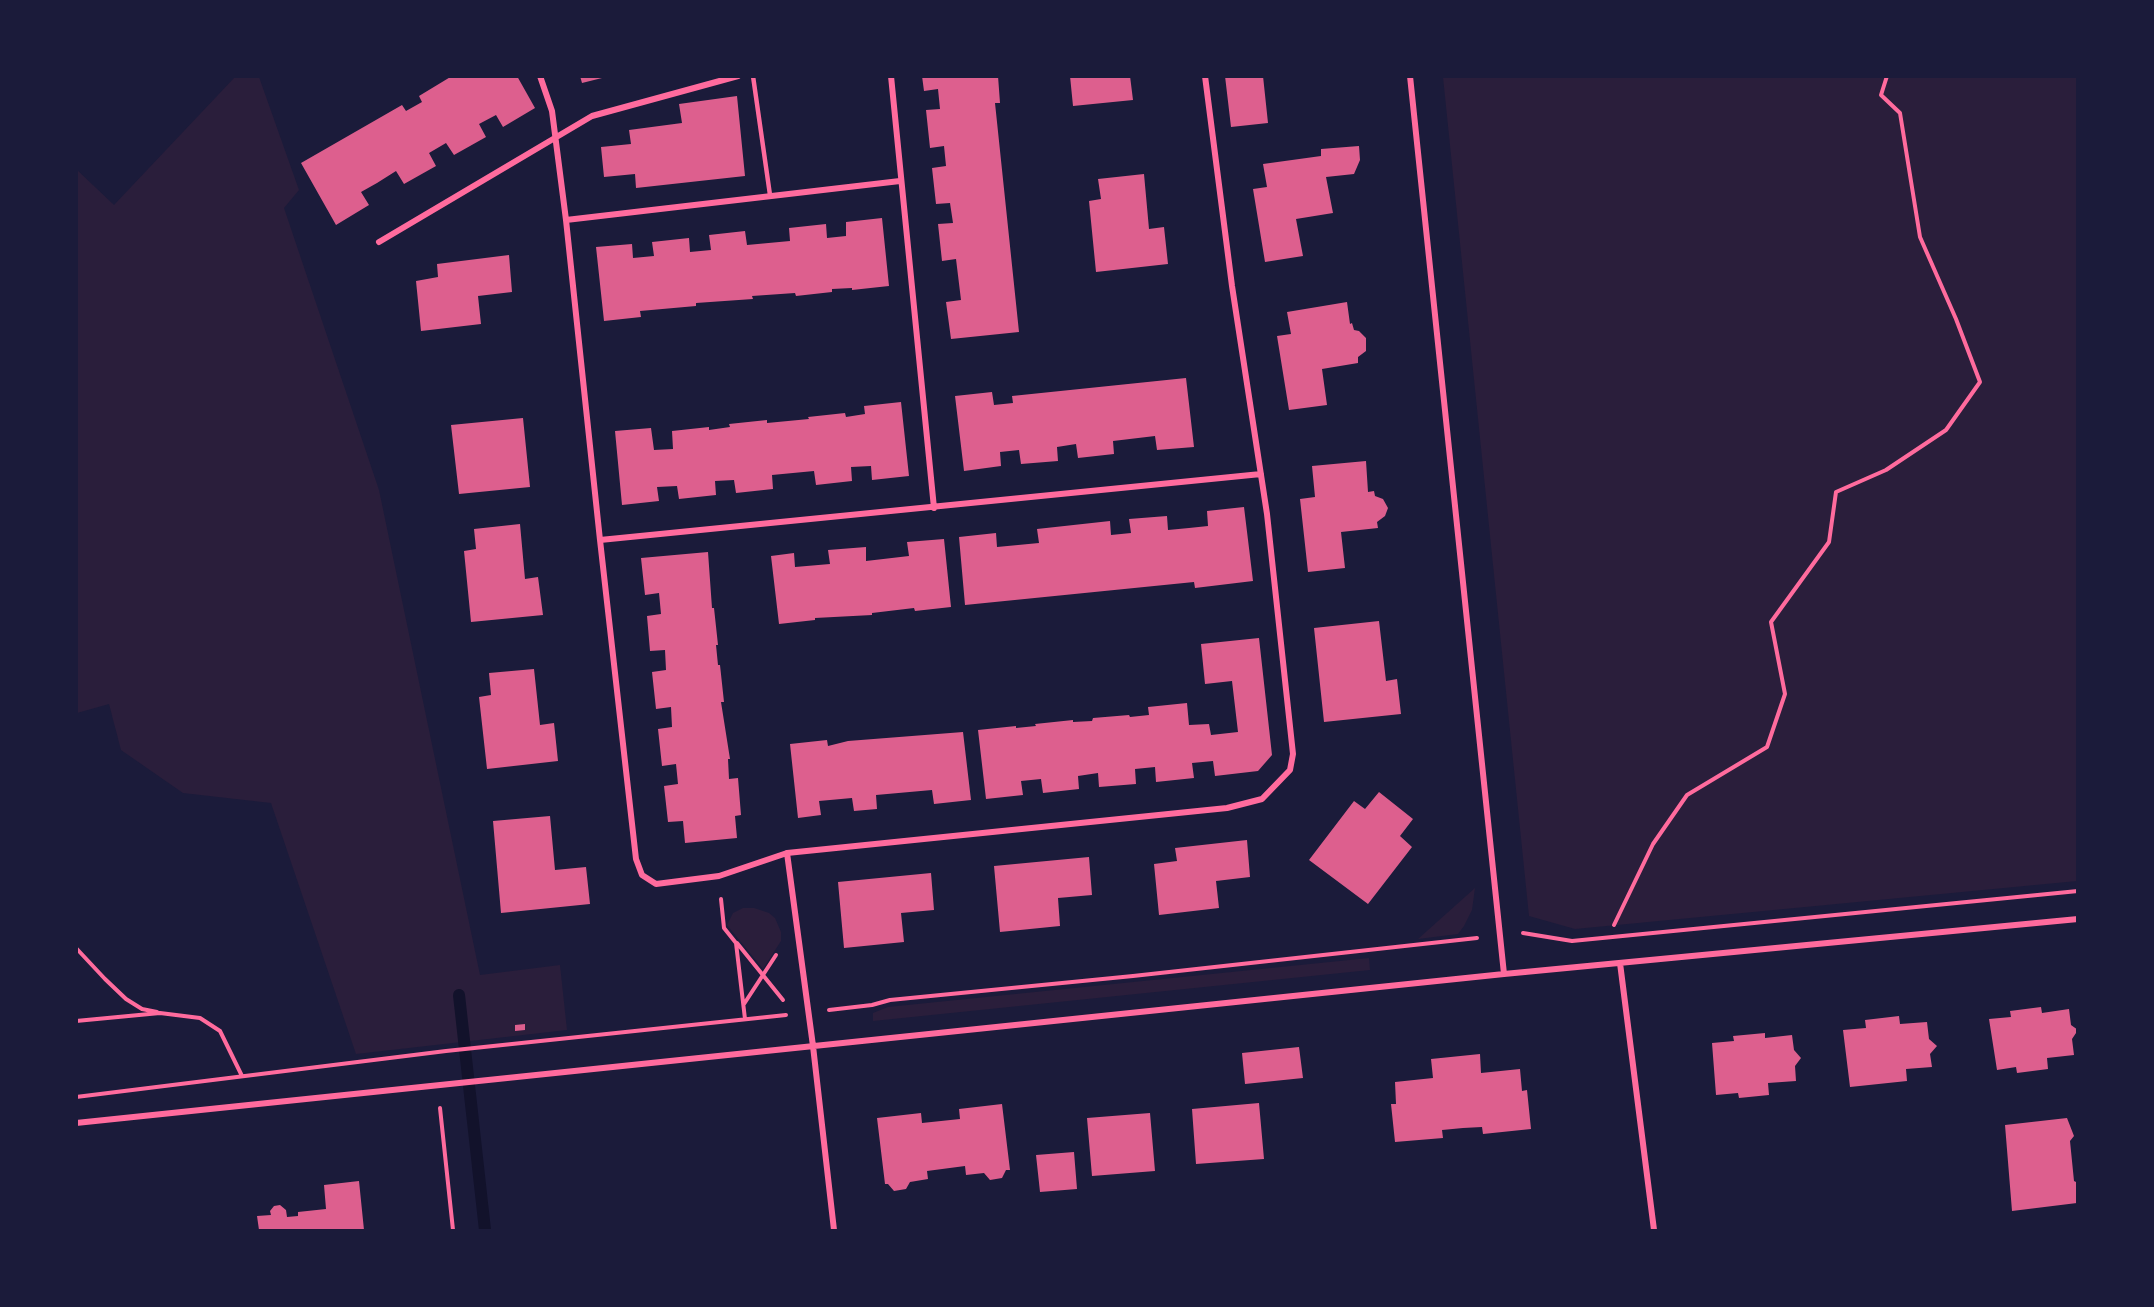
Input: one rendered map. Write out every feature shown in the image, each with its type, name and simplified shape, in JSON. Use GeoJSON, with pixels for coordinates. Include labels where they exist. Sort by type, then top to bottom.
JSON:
{"type":"FeatureCollection","features":[{"type":"Feature","properties":{"kind":"street"},"geometry":{"type":"LineString","coordinates":[[540,76],[552,111],[566,220],[636,859],[642,875],[656,884],[719,876],[787,853],[1227,808],[1262,799],[1290,770],[1293,754],[1261,474],[1232,286],[1205,76]]}},
{"type":"Feature","properties":{"kind":"street"},"geometry":{"type":"LineString","coordinates":[[379,242],[592,116],[738,76]]}},
{"type":"Feature","properties":{"kind":"street"},"geometry":{"type":"LineString","coordinates":[[891,76],[934,507]]}},
{"type":"Feature","properties":{"kind":"street"},"geometry":{"type":"LineString","coordinates":[[1410,76],[1504,974]]}},
{"type":"Feature","properties":{"kind":"street"},"geometry":{"type":"LineString","coordinates":[[566,220],[900,181]]}},
{"type":"Feature","properties":{"kind":"street"},"geometry":{"type":"LineString","coordinates":[[600,540],[1261,474]]}},
{"type":"Feature","properties":{"kind":"street"},"geometry":{"type":"LineString","coordinates":[[787,853],[813,1046],[834,1230]]}},
{"type":"Feature","properties":{"kind":"street"},"geometry":{"type":"LineString","coordinates":[[76,1123],[1504,974],[2078,919]]}},
{"type":"Feature","properties":{"kind":"street"},"geometry":{"type":"LineString","coordinates":[[1620,963],[1654,1230]]}},
{"type":"Feature","properties":{"kind":"lane"},"geometry":{"type":"LineString","coordinates":[[753,76],[770,195]]}},
{"type":"Feature","properties":{"kind":"path"},"geometry":{"type":"LineString","coordinates":[[1614,925],[1653,844],[1687,795],[1767,747],[1785,694],[1771,622],[1829,542],[1836,492],[1886,470],[1946,430],[1980,382],[1956,319],[1920,237],[1900,113],[1881,95],[1887,76]]}},
{"type":"Feature","properties":{"kind":"path"},"geometry":{"type":"LineString","coordinates":[[719,876],[724,928],[788,1006]]}},
{"type":"Feature","properties":{"kind":"path"},"geometry":{"type":"LineString","coordinates":[[1524,933],[1572,941],[2078,891]]}},
{"type":"Feature","properties":{"kind":"path"},"geometry":{"type":"LineString","coordinates":[[744,1004],[796,924]]}},
{"type":"Feature","properties":{"kind":"path"},"geometry":{"type":"LineString","coordinates":[[838,1009],[872,1005],[890,1000],[1471,939]]}},
{"type":"Feature","properties":{"kind":"path"},"geometry":{"type":"LineString","coordinates":[[736,943],[745,1019]]}},
{"type":"Feature","properties":{"kind":"path"},"geometry":{"type":"LineString","coordinates":[[76,948],[105,980],[126,999],[142,1009],[200,1018],[220,1030],[242,1076]]}},
{"type":"Feature","properties":{"kind":"path"},"geometry":{"type":"LineString","coordinates":[[76,1021],[160,1013]]}},
{"type":"Feature","properties":{"kind":"path"},"geometry":{"type":"LineString","coordinates":[[76,1097],[483,1047],[794,1014]]}},
{"type":"Feature","properties":{"kind":"path"},"geometry":{"type":"LineString","coordinates":[[440,1108],[453,1230]]}},
{"type":"Feature","properties":{"kind":"shaded area"},"geometry":{"type":"Polygon","coordinates":[[[235,77],[259,77],[299,190],[284,208],[379,490],[480,975],[560,965],[567,1030],[356,1054],[271,803],[183,793],[121,750],[109,704],[77,713],[76,169],[114,205],[235,77]]]}},
{"type":"Feature","properties":{"kind":"shaded area"},"geometry":{"type":"Polygon","coordinates":[[[1443,77],[2077,77],[2077,881],[1575,929],[1529,916],[1443,77]]]}},
{"type":"Feature","properties":{"kind":"shaded area"},"geometry":{"type":"Polygon","coordinates":[[[1475,888],[1472,910],[1458,934],[1418,939],[1475,888]]]}},
{"type":"Feature","properties":{"kind":"shaded area"},"geometry":{"type":"Polygon","coordinates":[[[743,908],[754,908],[769,913],[775,918],[781,932],[781,941],[763,969],[727,925],[733,913],[743,908]]]}},
{"type":"Feature","properties":{"kind":"shaded area"},"geometry":{"type":"Polygon","coordinates":[[[1369,958],[1370,970],[873,1021],[873,1013],[888,1007],[1369,958]]]}},
{"type":"Feature","properties":{"kind":"building"},"geometry":{"type":"Polygon","coordinates":[[[452,76],[517,76],[535,108],[503,127],[496,115],[479,124],[486,137],[454,155],[446,143],[429,153],[436,166],[404,184],[396,171],[361,192],[369,205],[336,225],[301,163],[402,105],[406,111],[422,102],[419,96],[452,76]]]}},
{"type":"Feature","properties":{"kind":"building"},"geometry":{"type":"Polygon","coordinates":[[[580,76],[606,76],[606,77],[582,83],[580,76]]]}},
{"type":"Feature","properties":{"kind":"building"},"geometry":{"type":"Polygon","coordinates":[[[922,76],[998,76],[1000,103],[995,103],[1019,332],[951,339],[946,302],[961,300],[956,259],[942,261],[938,224],[953,223],[950,203],[936,204],[932,168],[946,166],[944,146],[930,148],[926,110],[940,109],[938,89],[924,91],[922,76]]]}},
{"type":"Feature","properties":{"kind":"building"},"geometry":{"type":"Polygon","coordinates":[[[1070,76],[1130,76],[1133,100],[1073,106],[1070,76]]]}},
{"type":"Feature","properties":{"kind":"building"},"geometry":{"type":"Polygon","coordinates":[[[1225,76],[1263,76],[1268,123],[1231,127],[1225,76]]]}},
{"type":"Feature","properties":{"kind":"building"},"geometry":{"type":"Polygon","coordinates":[[[737,96],[745,176],[636,188],[635,174],[604,177],[601,147],[631,144],[629,130],[682,123],[679,104],[737,96]]]}},
{"type":"Feature","properties":{"kind":"building"},"geometry":{"type":"Polygon","coordinates":[[[1359,146],[1360,160],[1354,174],[1326,177],[1333,213],[1296,219],[1303,256],[1265,262],[1253,189],[1267,187],[1263,164],[1321,156],[1321,149],[1359,146]]]}},
{"type":"Feature","properties":{"kind":"building"},"geometry":{"type":"Polygon","coordinates":[[[1144,174],[1149,229],[1164,227],[1168,264],[1096,272],[1089,201],[1101,199],[1098,179],[1144,174]]]}},
{"type":"Feature","properties":{"kind":"building"},"geometry":{"type":"Polygon","coordinates":[[[882,218],[889,286],[852,290],[852,288],[832,289],[832,292],[796,296],[795,293],[752,296],[753,299],[696,303],[696,306],[640,311],[641,317],[604,321],[596,247],[632,244],[633,258],[654,256],[652,242],[689,238],[690,252],[711,250],[709,235],[745,231],[747,245],[790,241],[789,228],[826,224],[827,238],[846,236],[846,222],[882,218]]]}},
{"type":"Feature","properties":{"kind":"building"},"geometry":{"type":"Polygon","coordinates":[[[509,255],[512,292],[478,296],[481,324],[421,331],[416,281],[438,277],[437,264],[509,255]]]}},
{"type":"Feature","properties":{"kind":"building"},"geometry":{"type":"Polygon","coordinates":[[[1347,302],[1350,324],[1352,323],[1354,330],[1359,331],[1366,338],[1366,351],[1358,357],[1358,363],[1322,369],[1327,405],[1289,410],[1277,336],[1291,334],[1287,312],[1347,302]]]}},
{"type":"Feature","properties":{"kind":"building"},"geometry":{"type":"Polygon","coordinates":[[[1186,378],[1194,447],[1157,450],[1155,436],[1113,441],[1114,454],[1078,458],[1076,444],[1057,447],[1058,461],[1021,464],[1019,450],[1000,452],[1001,466],[964,471],[955,396],[992,392],[994,405],[1013,403],[1012,396],[1186,378]]]}},
{"type":"Feature","properties":{"kind":"building"},"geometry":{"type":"Polygon","coordinates":[[[901,402],[909,476],[872,480],[871,466],[851,467],[852,481],[816,485],[814,471],[772,475],[773,489],[736,493],[734,480],[715,481],[716,495],[679,499],[677,486],[657,487],[659,501],[622,505],[615,431],[651,428],[654,450],[673,449],[672,431],[709,427],[709,430],[730,427],[729,424],[767,420],[767,423],[845,413],[846,417],[865,414],[864,406],[901,402]]]}},
{"type":"Feature","properties":{"kind":"building"},"geometry":{"type":"Polygon","coordinates":[[[523,418],[530,487],[459,494],[451,425],[523,418]]]}},
{"type":"Feature","properties":{"kind":"building"},"geometry":{"type":"Polygon","coordinates":[[[1366,461],[1368,492],[1374,491],[1375,496],[1383,499],[1388,508],[1385,516],[1377,522],[1378,528],[1341,532],[1345,568],[1308,572],[1300,499],[1315,497],[1312,466],[1366,461]]]}},
{"type":"Feature","properties":{"kind":"building"},"geometry":{"type":"Polygon","coordinates":[[[1244,507],[1253,581],[1195,588],[1194,582],[965,605],[959,537],[996,533],[997,547],[1039,543],[1037,529],[1110,521],[1111,535],[1131,533],[1129,519],[1167,516],[1168,530],[1208,526],[1207,511],[1244,507]]]}},
{"type":"Feature","properties":{"kind":"building"},"geometry":{"type":"Polygon","coordinates":[[[520,524],[525,579],[538,577],[543,615],[471,622],[464,551],[476,549],[474,529],[520,524]]]}},
{"type":"Feature","properties":{"kind":"building"},"geometry":{"type":"Polygon","coordinates":[[[944,539],[951,607],[915,611],[914,608],[872,613],[872,615],[815,618],[815,620],[779,624],[771,556],[794,553],[795,567],[830,564],[828,550],[866,547],[866,561],[909,556],[907,542],[944,539]]]}},
{"type":"Feature","properties":{"kind":"building"},"geometry":{"type":"Polygon","coordinates":[[[708,552],[718,665],[720,665],[724,702],[721,702],[730,759],[728,759],[729,779],[738,778],[741,815],[735,816],[737,838],[685,843],[683,821],[668,822],[664,786],[678,784],[676,764],[662,766],[658,729],[672,727],[671,707],[656,709],[652,672],[666,670],[665,650],[650,651],[647,616],[661,614],[659,593],[645,595],[641,558],[708,552]]]}},
{"type":"Feature","properties":{"kind":"building"},"geometry":{"type":"Polygon","coordinates":[[[1379,621],[1386,681],[1397,679],[1401,714],[1324,722],[1314,628],[1379,621]]]}},
{"type":"Feature","properties":{"kind":"building"},"geometry":{"type":"Polygon","coordinates":[[[1259,638],[1272,755],[1258,771],[1215,776],[1213,761],[1192,763],[1194,778],[1156,782],[1155,767],[1135,769],[1136,784],[1099,787],[1098,773],[1078,776],[1079,789],[1043,793],[1041,779],[1021,781],[1023,795],[986,799],[978,730],[1036,726],[1035,724],[1073,720],[1073,722],[1092,721],[1093,718],[1149,715],[1148,707],[1187,703],[1189,725],[1209,724],[1211,735],[1238,732],[1232,681],[1205,684],[1201,644],[1259,638]]]}},
{"type":"Feature","properties":{"kind":"building"},"geometry":{"type":"Polygon","coordinates":[[[534,669],[540,725],[554,723],[558,761],[487,769],[479,697],[491,695],[489,673],[534,669]]]}},
{"type":"Feature","properties":{"kind":"building"},"geometry":{"type":"Polygon","coordinates":[[[963,732],[971,800],[934,804],[932,790],[876,795],[877,809],[854,811],[852,798],[819,801],[821,815],[798,818],[790,744],[827,740],[828,746],[848,741],[963,732]]]}},
{"type":"Feature","properties":{"kind":"building"},"geometry":{"type":"Polygon","coordinates":[[[1379,792],[1413,819],[1400,836],[1412,847],[1368,904],[1309,860],[1354,801],[1365,809],[1379,792]]]}},
{"type":"Feature","properties":{"kind":"building"},"geometry":{"type":"Polygon","coordinates":[[[550,816],[555,870],[586,867],[590,904],[501,913],[493,821],[550,816]]]}},
{"type":"Feature","properties":{"kind":"building"},"geometry":{"type":"Polygon","coordinates":[[[1247,840],[1250,877],[1216,881],[1219,908],[1159,915],[1154,864],[1177,861],[1175,848],[1247,840]]]}},
{"type":"Feature","properties":{"kind":"building"},"geometry":{"type":"Polygon","coordinates":[[[1089,857],[1092,895],[1058,898],[1060,926],[1000,932],[994,866],[1089,857]]]}},
{"type":"Feature","properties":{"kind":"building"},"geometry":{"type":"Polygon","coordinates":[[[931,873],[934,910],[901,913],[904,942],[844,948],[838,882],[931,873]]]}},
{"type":"Feature","properties":{"kind":"building"},"geometry":{"type":"Polygon","coordinates":[[[2041,1007],[2042,1013],[2069,1009],[2071,1025],[2078,1030],[2072,1039],[2074,1055],[2047,1058],[2048,1069],[2017,1073],[2016,1067],[1997,1070],[1989,1019],[2011,1017],[2010,1011],[2041,1007]]]}},
{"type":"Feature","properties":{"kind":"building"},"geometry":{"type":"Polygon","coordinates":[[[1899,1016],[1900,1024],[1927,1022],[1929,1039],[1937,1046],[1930,1054],[1932,1067],[1906,1069],[1907,1081],[1850,1087],[1843,1030],[1866,1028],[1865,1020],[1899,1016]]]}},
{"type":"Feature","properties":{"kind":"building"},"geometry":{"type":"Polygon","coordinates":[[[525,1024],[525,1030],[515,1031],[515,1025],[525,1024]]]}},
{"type":"Feature","properties":{"kind":"building"},"geometry":{"type":"Polygon","coordinates":[[[1765,1033],[1765,1038],[1792,1035],[1794,1050],[1801,1058],[1795,1066],[1796,1081],[1768,1083],[1769,1095],[1739,1098],[1738,1093],[1716,1095],[1712,1043],[1734,1041],[1733,1036],[1765,1033]]]}},
{"type":"Feature","properties":{"kind":"building"},"geometry":{"type":"Polygon","coordinates":[[[1299,1047],[1303,1078],[1245,1084],[1242,1053],[1299,1047]]]}},
{"type":"Feature","properties":{"kind":"building"},"geometry":{"type":"Polygon","coordinates":[[[1480,1054],[1481,1073],[1520,1069],[1522,1091],[1527,1090],[1531,1129],[1483,1134],[1482,1127],[1442,1130],[1443,1138],[1395,1142],[1391,1104],[1396,1104],[1395,1082],[1433,1078],[1431,1059],[1480,1054]]]}},
{"type":"Feature","properties":{"kind":"building"},"geometry":{"type":"Polygon","coordinates":[[[1259,1103],[1264,1159],[1196,1164],[1192,1109],[1259,1103]]]}},
{"type":"Feature","properties":{"kind":"building"},"geometry":{"type":"Polygon","coordinates":[[[1002,1104],[1010,1170],[1006,1170],[1002,1178],[990,1180],[984,1173],[966,1175],[965,1166],[927,1171],[928,1179],[910,1182],[906,1189],[894,1191],[888,1184],[885,1184],[877,1118],[921,1113],[922,1123],[960,1119],[959,1109],[1002,1104]]]}},
{"type":"Feature","properties":{"kind":"building"},"geometry":{"type":"Polygon","coordinates":[[[1150,1113],[1155,1171],[1092,1176],[1087,1118],[1150,1113]]]}},
{"type":"Feature","properties":{"kind":"building"},"geometry":{"type":"Polygon","coordinates":[[[2067,1118],[2074,1136],[2070,1141],[2074,1181],[2078,1183],[2077,1203],[2012,1211],[2005,1125],[2067,1118]]]}},
{"type":"Feature","properties":{"kind":"building"},"geometry":{"type":"Polygon","coordinates":[[[1074,1152],[1077,1189],[1040,1192],[1036,1155],[1074,1152]]]}},
{"type":"Feature","properties":{"kind":"building"},"geometry":{"type":"Polygon","coordinates":[[[359,1181],[364,1230],[259,1230],[257,1216],[271,1215],[270,1211],[274,1206],[280,1205],[286,1210],[287,1217],[298,1216],[298,1212],[326,1209],[324,1185],[359,1181]]]}},
{"type":"Feature","properties":{"kind":"waterway"},"geometry":{"type":"LineString","coordinates":[[459,995],[485,1230]]}}]}
